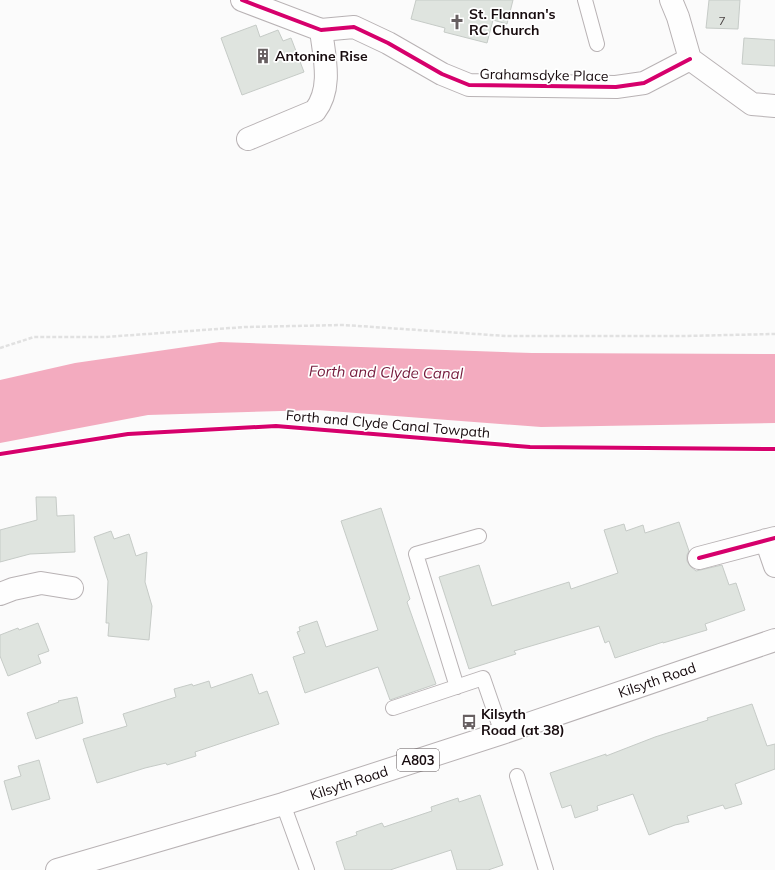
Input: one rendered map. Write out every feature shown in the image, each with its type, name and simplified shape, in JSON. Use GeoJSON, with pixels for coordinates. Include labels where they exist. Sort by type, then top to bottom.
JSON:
{"type":"FeatureCollection","features":[{"type":"Feature","properties":{"kind":"street","name":"Grahamsdyke Place"},"geometry":{"type":"LineString","coordinates":[[242,0],[321,30],[354,27],[388,43],[442,74],[469,85],[616,87],[644,83],[690,59]]}},
{"type":"Feature","properties":{"kind":"street"},"geometry":{"type":"LineString","coordinates":[[670,0],[678,17],[690,59],[752,104],[775,106]]}},
{"type":"Feature","properties":{"kind":"street"},"geometry":{"type":"LineString","coordinates":[[248,139],[315,111],[322,103],[327,74],[321,30]]}},
{"type":"Feature","properties":{"kind":"street"},"geometry":{"type":"LineString","coordinates":[[700,558],[771,539],[775,566]]}},
{"type":"Feature","properties":{"kind":"street"},"geometry":{"type":"LineString","coordinates":[[0,594],[26,585],[41,583],[72,588]]}},
{"type":"Feature","properties":{"kind":"street","name":"Kilsyth Road"},"geometry":{"type":"LineString","coordinates":[[57,870],[283,804],[502,733],[775,640]]}},
{"type":"Feature","properties":{"kind":"lane"},"geometry":{"type":"LineString","coordinates":[[585,0],[597,44]]}},
{"type":"Feature","properties":{"kind":"lane"},"geometry":{"type":"LineString","coordinates":[[457,687],[416,554],[479,536]]}},
{"type":"Feature","properties":{"kind":"lane"},"geometry":{"type":"LineString","coordinates":[[393,708],[483,678],[502,733]]}},
{"type":"Feature","properties":{"kind":"lane"},"geometry":{"type":"LineString","coordinates":[[517,776],[546,870]]}},
{"type":"Feature","properties":{"kind":"lane"},"geometry":{"type":"LineString","coordinates":[[283,804],[307,870]]}},
{"type":"Feature","properties":{"kind":"path"},"geometry":{"type":"LineString","coordinates":[[0,348],[34,337],[105,336],[245,327],[329,325],[506,336],[683,336],[775,334]]}},
{"type":"Feature","properties":{"kind":"water","name":"Forth and Clyde Canal"},"geometry":{"type":"Polygon","coordinates":[[[220,342],[532,353],[775,354],[775,423],[541,427],[317,410],[148,415],[0,443],[0,380],[75,363],[220,342]]]}},
{"type":"Feature","properties":{"kind":"building","name":"St. Flannan's RC Church"},"geometry":{"type":"Polygon","coordinates":[[[416,0],[513,0],[507,24],[493,20],[487,43],[444,32],[445,28],[411,19],[416,0]]]}},
{"type":"Feature","properties":{"kind":"building"},"geometry":{"type":"Polygon","coordinates":[[[709,0],[740,0],[738,29],[706,28],[709,0]]]}},
{"type":"Feature","properties":{"kind":"building","name":"Antonine Rise"},"geometry":{"type":"Polygon","coordinates":[[[256,25],[260,37],[278,30],[283,41],[291,38],[304,72],[242,95],[221,38],[256,25]]]}},
{"type":"Feature","properties":{"kind":"building"},"geometry":{"type":"Polygon","coordinates":[[[744,38],[775,40],[775,66],[742,64],[744,38]]]}},
{"type":"Feature","properties":{"kind":"building"},"geometry":{"type":"Polygon","coordinates":[[[36,497],[56,497],[57,516],[74,515],[75,552],[30,554],[0,562],[0,530],[37,520],[36,497]]]}},
{"type":"Feature","properties":{"kind":"building"},"geometry":{"type":"Polygon","coordinates":[[[381,508],[410,599],[407,602],[436,684],[390,700],[378,667],[305,693],[293,657],[305,653],[297,632],[300,631],[299,627],[317,621],[326,647],[378,630],[341,521],[381,508]]]}},
{"type":"Feature","properties":{"kind":"building"},"geometry":{"type":"Polygon","coordinates":[[[679,522],[689,551],[687,561],[690,566],[696,571],[722,565],[729,585],[736,583],[745,610],[705,624],[707,630],[663,642],[615,658],[609,641],[605,643],[599,626],[514,651],[516,654],[469,669],[439,577],[479,565],[492,606],[569,582],[571,589],[618,573],[604,530],[624,524],[626,531],[643,525],[645,533],[679,522]]]}},
{"type":"Feature","properties":{"kind":"building"},"geometry":{"type":"Polygon","coordinates":[[[111,531],[114,539],[129,534],[136,556],[147,552],[145,582],[152,606],[149,640],[108,636],[109,623],[106,623],[108,581],[94,537],[111,531]]]}},
{"type":"Feature","properties":{"kind":"building"},"geometry":{"type":"Polygon","coordinates":[[[38,623],[49,651],[38,655],[41,663],[8,676],[0,656],[0,635],[18,628],[19,630],[38,623]]]}},
{"type":"Feature","properties":{"kind":"building"},"geometry":{"type":"Polygon","coordinates":[[[252,674],[259,694],[267,691],[279,724],[195,752],[196,756],[167,765],[166,763],[145,768],[97,783],[83,739],[127,726],[123,714],[176,697],[174,689],[192,684],[193,686],[209,681],[211,688],[252,674]]]}},
{"type":"Feature","properties":{"kind":"building"},"geometry":{"type":"Polygon","coordinates":[[[77,697],[83,723],[36,739],[27,713],[59,702],[58,701],[77,697]]]}},
{"type":"Feature","properties":{"kind":"building"},"geometry":{"type":"Polygon","coordinates":[[[752,704],[767,746],[775,744],[775,769],[735,784],[742,804],[725,809],[723,805],[687,816],[689,822],[675,825],[649,835],[633,794],[597,806],[598,810],[575,818],[571,805],[562,808],[550,773],[606,754],[606,756],[655,737],[708,720],[707,718],[752,704]]]}},
{"type":"Feature","properties":{"kind":"building"},"geometry":{"type":"Polygon","coordinates":[[[39,760],[50,799],[12,810],[4,781],[21,776],[18,766],[39,760]]]}},
{"type":"Feature","properties":{"kind":"building"},"geometry":{"type":"Polygon","coordinates":[[[480,795],[503,865],[488,870],[457,870],[451,850],[390,870],[345,870],[336,842],[357,835],[356,832],[382,823],[384,827],[432,811],[431,807],[458,798],[459,802],[480,795]]]}},
{"type":"Feature","properties":{"kind":"cycle path"},"geometry":{"type":"LineString","coordinates":[[242,0],[321,30],[354,27],[388,43],[442,74],[469,85],[616,87],[644,83],[690,59]]}},
{"type":"Feature","properties":{"kind":"cycle path","name":"Forth and Clyde Canal Towpath"},"geometry":{"type":"LineString","coordinates":[[0,454],[128,434],[276,426],[530,447],[775,449]]}},
{"type":"Feature","properties":{"kind":"cycle path"},"geometry":{"type":"LineString","coordinates":[[699,558],[775,538]]}},
{"type":"Feature","properties":{"kind":"place","name":"St. Flannan's RC Church"},"geometry":{"type":"Point","coordinates":[457,22]}},
{"type":"Feature","properties":{"kind":"place","name":"Antonine Rise"},"geometry":{"type":"Point","coordinates":[263,56]}},
{"type":"Feature","properties":{"kind":"place","name":"Kilsyth Road (at 38)"},"geometry":{"type":"Point","coordinates":[469,722]}}]}
